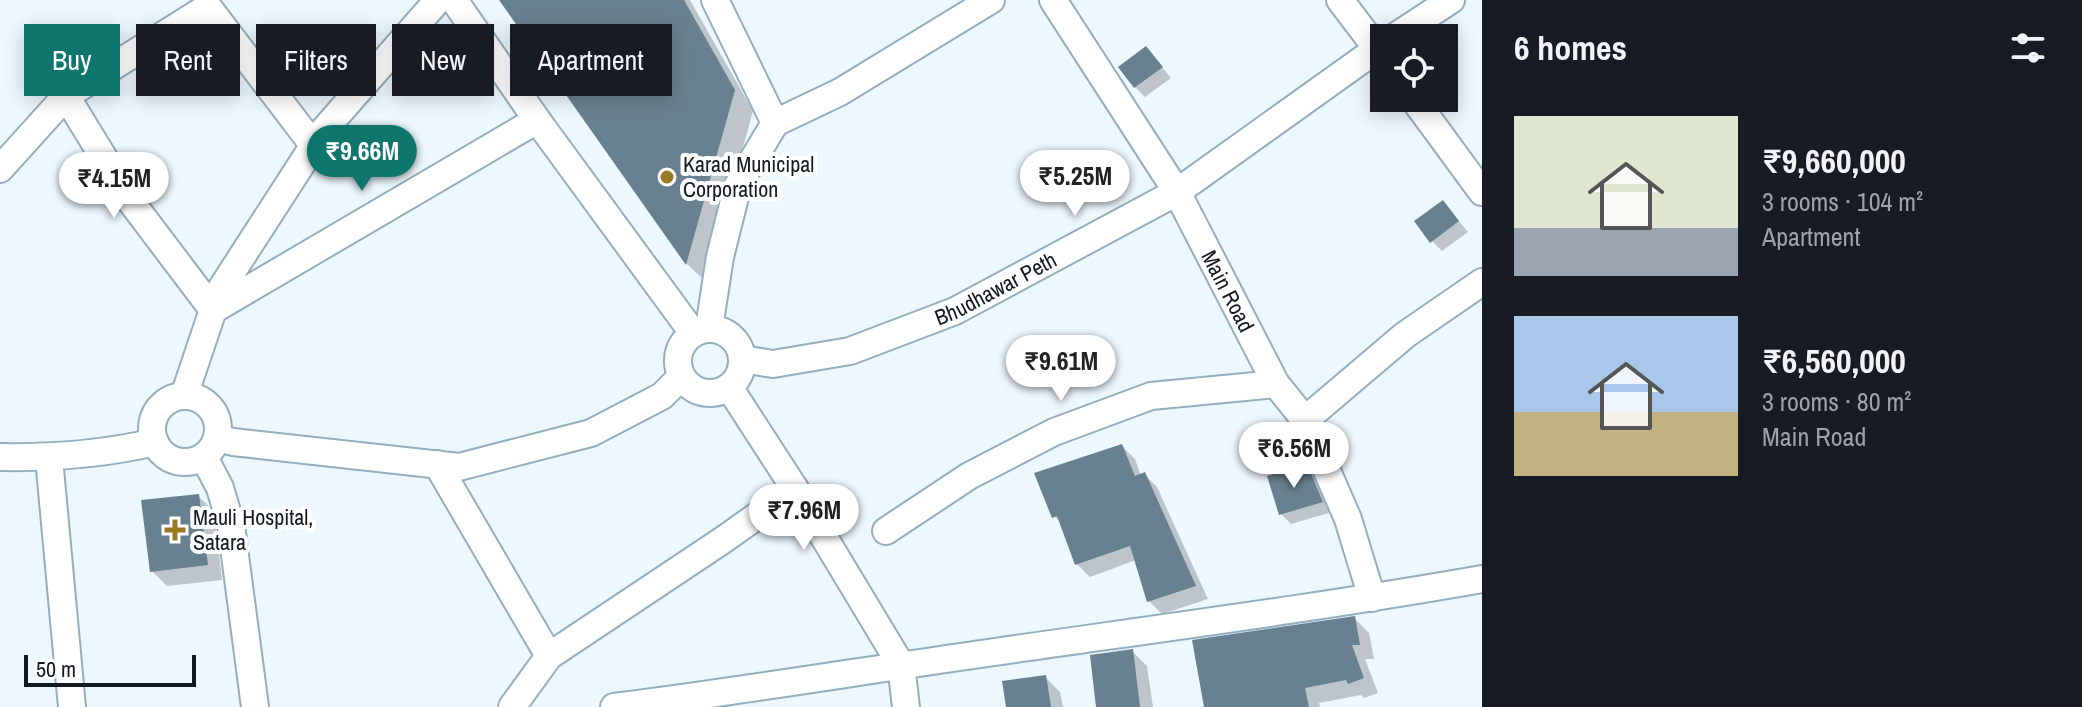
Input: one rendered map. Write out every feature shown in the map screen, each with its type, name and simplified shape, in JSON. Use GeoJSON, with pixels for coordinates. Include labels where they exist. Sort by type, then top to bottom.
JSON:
{"type":"FeatureCollection","features":[{"type":"Feature","properties":{"kind":"street"},"geometry":{"type":"LineString","coordinates":[[184,396],[219,292],[323,131],[438,0]]}},
{"type":"Feature","properties":{"kind":"street"},"geometry":{"type":"LineString","coordinates":[[454,0],[537,120],[701,330],[725,332],[737,343],[742,359],[737,379],[729,387],[713,393],[704,393],[689,385],[681,377],[677,361],[681,345],[701,330],[738,185],[775,123],[840,92],[991,0]]}},
{"type":"Feature","properties":{"kind":"street"},"geometry":{"type":"LineString","coordinates":[[715,0],[775,123]]}},
{"type":"Feature","properties":{"kind":"street","name":"Main Road"},"geometry":{"type":"LineString","coordinates":[[1053,0],[1177,192],[1276,384],[1305,420],[1348,519],[1372,598]]}},
{"type":"Feature","properties":{"kind":"street"},"geometry":{"type":"LineString","coordinates":[[1340,0],[1370,32]]}},
{"type":"Feature","properties":{"kind":"street","name":"Bhudhawar Peth"},"geometry":{"type":"LineString","coordinates":[[1417,24],[1451,0]]}},
{"type":"Feature","properties":{"kind":"street"},"geometry":{"type":"LineString","coordinates":[[120,62],[208,7],[314,146]]}},
{"type":"Feature","properties":{"kind":"street","name":"Bhudhawar Peth"},"geometry":{"type":"LineString","coordinates":[[742,359],[773,364],[850,351],[955,311],[1177,192],[1370,57]]}},
{"type":"Feature","properties":{"kind":"street"},"geometry":{"type":"LineString","coordinates":[[0,169],[66,96],[129,199],[213,310]]}},
{"type":"Feature","properties":{"kind":"street"},"geometry":{"type":"LineString","coordinates":[[1423,112],[1482,192]]}},
{"type":"Feature","properties":{"kind":"street"},"geometry":{"type":"LineString","coordinates":[[213,310],[537,120]]}},
{"type":"Feature","properties":{"kind":"street"},"geometry":{"type":"LineString","coordinates":[[1305,420],[1405,335],[1482,282]]}},
{"type":"Feature","properties":{"kind":"street"},"geometry":{"type":"LineString","coordinates":[[255,707],[231,525],[210,448],[217,420],[205,402],[195,397],[173,398],[164,404],[156,413],[153,423],[155,442],[163,454],[182,462],[194,461],[210,448],[233,442],[459,467],[591,433],[662,396],[681,377]]}},
{"type":"Feature","properties":{"kind":"street"},"geometry":{"type":"LineString","coordinates":[[886,531],[969,476],[1054,432],[1151,396],[1276,384]]}},
{"type":"Feature","properties":{"kind":"street"},"geometry":{"type":"LineString","coordinates":[[729,387],[795,489],[901,665],[906,707]]}},
{"type":"Feature","properties":{"kind":"street"},"geometry":{"type":"LineString","coordinates":[[0,457],[49,458],[155,442]]}},
{"type":"Feature","properties":{"kind":"street"},"geometry":{"type":"LineString","coordinates":[[49,458],[72,707]]}},
{"type":"Feature","properties":{"kind":"street"},"geometry":{"type":"LineString","coordinates":[[437,464],[549,656]]}},
{"type":"Feature","properties":{"kind":"street"},"geometry":{"type":"LineString","coordinates":[[512,707],[549,656],[795,489]]}},
{"type":"Feature","properties":{"kind":"street"},"geometry":{"type":"LineString","coordinates":[[614,707],[1372,598],[1482,579]]}},
{"type":"Feature","properties":{"kind":"building","name":"Karad Municipal Corporation"},"geometry":{"type":"Polygon","coordinates":[[[499,0],[684,0],[735,90],[686,265],[567,96],[672,96],[672,24],[516,24],[499,0]]]}},
{"type":"Feature","properties":{"kind":"building"},"geometry":{"type":"Polygon","coordinates":[[[1146,46],[1163,67],[1134,88],[1118,67],[1146,46]]]}},
{"type":"Feature","properties":{"kind":"building"},"geometry":{"type":"Polygon","coordinates":[[[1443,200],[1459,221],[1430,243],[1414,221],[1443,200]]]}},
{"type":"Feature","properties":{"kind":"building"},"geometry":{"type":"Polygon","coordinates":[[[1122,444],[1135,476],[1145,472],[1196,586],[1147,602],[1130,546],[1075,565],[1057,516],[1052,518],[1034,473],[1122,444]]]}},
{"type":"Feature","properties":{"kind":"building"},"geometry":{"type":"Polygon","coordinates":[[[1307,464],[1323,502],[1279,515],[1267,476],[1307,464]]]}},
{"type":"Feature","properties":{"kind":"building"},"geometry":{"type":"Polygon","coordinates":[[[199,494],[208,565],[150,572],[141,500],[199,494]]]}},
{"type":"Feature","properties":{"kind":"building"},"geometry":{"type":"Polygon","coordinates":[[[1355,616],[1360,645],[1352,645],[1364,678],[1348,684],[1346,680],[1305,688],[1309,707],[1204,707],[1192,640],[1355,616]]]}},
{"type":"Feature","properties":{"kind":"building"},"geometry":{"type":"Polygon","coordinates":[[[1133,649],[1140,707],[1096,707],[1090,655],[1133,649]]]}},
{"type":"Feature","properties":{"kind":"building"},"geometry":{"type":"Polygon","coordinates":[[[1046,675],[1051,707],[1006,707],[1002,681],[1046,675]]]}},
{"type":"Feature","properties":{"kind":"place","name":"Karad Municipal Corporation"},"geometry":{"type":"Point","coordinates":[667,177]}},
{"type":"Feature","properties":{"kind":"place","name":"Mauli Hospital, Satara"},"geometry":{"type":"Point","coordinates":[175,530]}}]}
